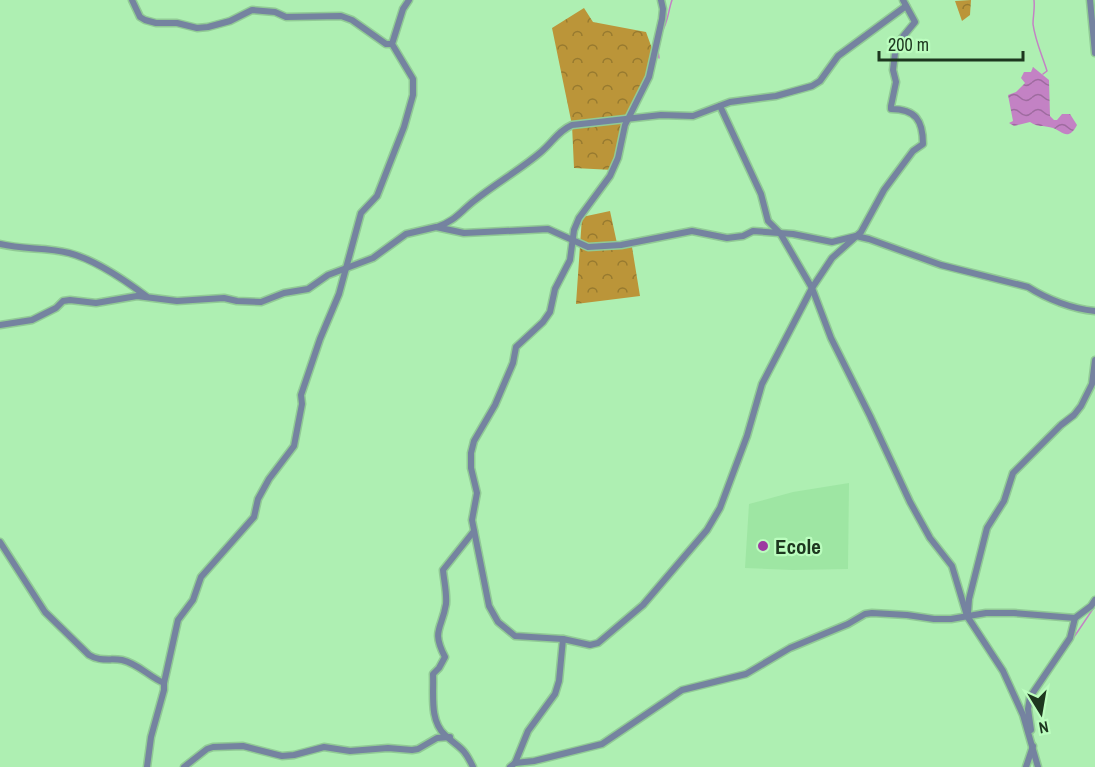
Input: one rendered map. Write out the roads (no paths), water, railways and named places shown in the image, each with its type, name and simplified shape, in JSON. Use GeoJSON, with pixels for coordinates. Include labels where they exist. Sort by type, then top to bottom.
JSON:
{"type":"FeatureCollection","features":[{"type":"Feature","properties":{"kind":"street"},"geometry":{"type":"LineString","coordinates":[[132,0],[140,17],[145,20],[156,23],[177,23],[196,28],[230,21],[252,10],[275,12],[286,17],[341,16],[352,20],[386,44],[392,44]]}},
{"type":"Feature","properties":{"kind":"street"},"geometry":{"type":"LineString","coordinates":[[147,767],[151,737],[164,690],[178,620],[193,600],[201,577],[254,517],[258,499],[269,479],[294,446],[302,404],[301,395],[320,339],[339,294],[361,213],[377,195],[404,127],[413,95],[413,79],[392,44],[403,9],[409,0]]}},
{"type":"Feature","properties":{"kind":"street"},"geometry":{"type":"LineString","coordinates":[[0,325],[32,320],[56,308],[63,301],[70,300],[96,303],[147,297],[177,301],[224,298],[237,302],[261,302],[308,289],[328,276],[373,258],[406,234],[436,227],[460,216],[473,202],[544,149],[562,129],[572,125],[627,120],[661,116],[693,116],[730,102],[776,96],[812,86],[820,81],[838,56],[904,3],[915,22],[896,45],[893,70],[896,82],[891,109],[913,113],[923,129],[923,144],[914,151],[884,190],[861,232],[832,258],[812,288],[762,384],[747,436],[720,508],[707,530],[643,605],[598,643],[590,645],[563,639],[515,636],[498,622],[486,599],[472,520],[477,493],[471,468],[471,453],[474,441],[495,405],[513,363],[516,347],[543,322],[550,312],[555,289],[570,260],[574,230],[579,218],[610,176],[618,158],[627,120],[649,77],[662,19],[661,0]]}},
{"type":"Feature","properties":{"kind":"street"},"geometry":{"type":"LineString","coordinates":[[1090,0],[1095,53]]}},
{"type":"Feature","properties":{"kind":"street"},"geometry":{"type":"LineString","coordinates":[[720,106],[761,194],[768,221],[780,233],[812,288],[831,338],[910,502],[930,538],[952,566],[967,616],[1003,672],[1023,715],[1034,746],[1026,767]]}},
{"type":"Feature","properties":{"kind":"street"},"geometry":{"type":"LineString","coordinates":[[436,227],[464,232],[548,229],[573,238],[588,247],[621,245],[692,231],[727,238],[743,236],[753,231],[780,233],[832,242],[856,236],[869,238],[941,265],[1028,287],[1038,294],[1065,304],[1095,311]]}},
{"type":"Feature","properties":{"kind":"street"},"geometry":{"type":"LineString","coordinates":[[0,244],[19,249],[32,247],[70,253],[112,273],[147,297]]}},
{"type":"Feature","properties":{"kind":"street"},"geometry":{"type":"LineString","coordinates":[[967,616],[969,599],[987,528],[1004,501],[1013,473],[1074,415],[1092,384],[1095,360]]}},
{"type":"Feature","properties":{"kind":"street"},"geometry":{"type":"LineString","coordinates":[[473,767],[462,748],[445,735],[434,714],[433,674],[440,668],[445,657],[439,648],[438,635],[439,622],[446,603],[443,570],[474,531]]}},
{"type":"Feature","properties":{"kind":"street"},"geometry":{"type":"LineString","coordinates":[[0,542],[45,612],[89,655],[96,659],[120,660],[136,664],[164,683]]}},
{"type":"Feature","properties":{"kind":"street"},"geometry":{"type":"LineString","coordinates":[[1038,767],[1028,709],[1030,697],[1070,638],[1075,618],[1095,600]]}},
{"type":"Feature","properties":{"kind":"street"},"geometry":{"type":"LineString","coordinates":[[513,765],[602,744],[682,690],[746,674],[790,648],[833,631],[865,614],[907,615],[934,619],[986,613],[1014,613],[1075,618]]}},
{"type":"Feature","properties":{"kind":"street"},"geometry":{"type":"LineString","coordinates":[[513,765],[528,731],[555,694],[560,681],[563,639]]}},
{"type":"Feature","properties":{"kind":"street"},"geometry":{"type":"LineString","coordinates":[[184,767],[213,747],[243,747],[282,756],[324,747],[350,752],[388,748],[412,750],[437,738],[450,737]]}},
{"type":"Feature","properties":{"kind":"water"},"geometry":{"type":"Polygon","coordinates":[[[1033,67],[1049,80],[1050,116],[1057,120],[1062,114],[1070,114],[1077,125],[1071,133],[1065,134],[1030,122],[1014,126],[1009,123],[1013,121],[1008,95],[1016,92],[1025,83],[1021,78],[1024,72],[1031,72],[1033,67]]]}},
{"type":"Feature","properties":{"kind":"waterway"},"geometry":{"type":"LineString","coordinates":[[661,33],[667,22],[672,0]]}},
{"type":"Feature","properties":{"kind":"waterway"},"geometry":{"type":"LineString","coordinates":[[1034,0],[1034,30],[1047,71],[1043,74]]}},
{"type":"Feature","properties":{"kind":"waterway"},"geometry":{"type":"LineString","coordinates":[[658,50],[659,58]]}},
{"type":"Feature","properties":{"kind":"waterway"},"geometry":{"type":"LineString","coordinates":[[1070,643],[1095,606]]}},
{"type":"Feature","properties":{"kind":"place","name":"Ecole"},"geometry":{"type":"Point","coordinates":[763,546]}}]}
